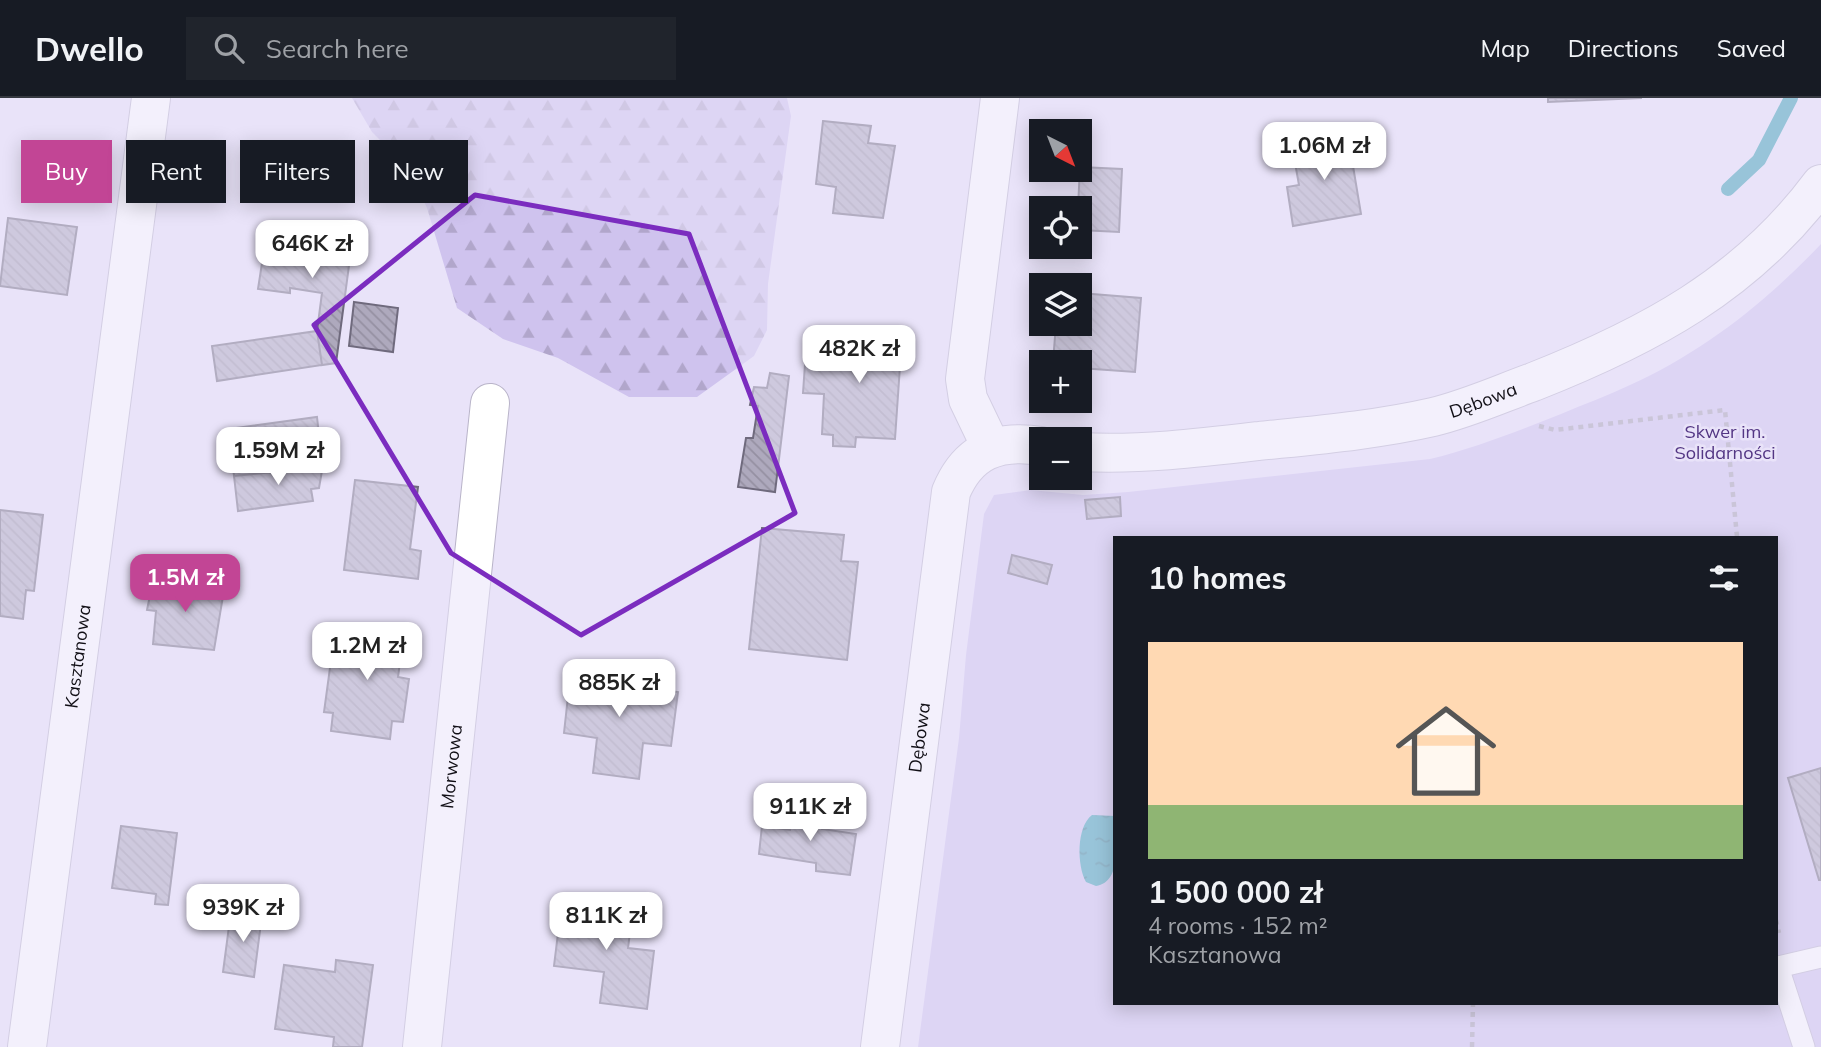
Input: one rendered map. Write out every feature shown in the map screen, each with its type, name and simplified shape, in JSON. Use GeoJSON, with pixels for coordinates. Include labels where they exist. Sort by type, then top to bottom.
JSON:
{"type":"FeatureCollection","features":[{"type":"Feature","properties":{"kind":"street","name":"Kasztanowa"},"geometry":{"type":"LineString","coordinates":[[27,1047],[151,98]]}},
{"type":"Feature","properties":{"kind":"street"},"geometry":{"type":"LineString","coordinates":[[1000,98],[965,379],[968,399],[991,447],[1029,444]]}},
{"type":"Feature","properties":{"kind":"street","name":"Dębowa"},"geometry":{"type":"LineString","coordinates":[[1092,453],[1125,454],[1379,428],[1435,416],[1488,399],[1588,360],[1681,313],[1754,257],[1800,211],[1821,184]]}},
{"type":"Feature","properties":{"kind":"street","name":"Morwowa"},"geometry":{"type":"LineString","coordinates":[[422,1047],[489,403]]}},
{"type":"Feature","properties":{"kind":"street","name":"Dębowa"},"geometry":{"type":"LineString","coordinates":[[880,1047],[947,509],[957,477],[973,458],[991,447]]}},
{"type":"Feature","properties":{"kind":"lane"},"geometry":{"type":"LineString","coordinates":[[1778,967],[1821,957]]}},
{"type":"Feature","properties":{"kind":"lane"},"geometry":{"type":"LineString","coordinates":[[1778,970],[1804,1047]]}},
{"type":"Feature","properties":{"kind":"path"},"geometry":{"type":"LineString","coordinates":[[1542,427],[1555,430],[1725,410],[1737,536]]}},
{"type":"Feature","properties":{"kind":"path"},"geometry":{"type":"LineString","coordinates":[[1472,1005],[1472,1047]]}},
{"type":"Feature","properties":{"kind":"highlighted area"},"geometry":{"type":"Polygon","coordinates":[[[475,195],[689,234],[795,513],[581,635],[451,553],[314,325],[475,195]]]}},
{"type":"Feature","properties":{"kind":"green space"},"geometry":{"type":"Polygon","coordinates":[[[352,98],[787,98],[791,116],[768,284],[767,330],[754,356],[697,397],[629,397],[558,358],[503,339],[457,308],[425,203],[468,203],[468,140],[380,140],[372,132],[352,98]]]}},
{"type":"Feature","properties":{"kind":"green space","name":"Skwer im. Solidarności"},"geometry":{"type":"Polygon","coordinates":[[[1821,244],[1821,1047],[918,1047],[959,738],[966,655],[984,514],[994,495],[1031,490],[1083,495],[1128,492],[1447,455],[1545,420],[1657,372],[1708,341],[1756,305],[1821,244]]]}},
{"type":"Feature","properties":{"kind":"water"},"geometry":{"type":"Polygon","coordinates":[[[1092,815],[1113,816],[1113,870],[1105,883],[1096,886],[1086,882],[1081,866],[1081,837],[1092,815]]]}},
{"type":"Feature","properties":{"kind":"building"},"geometry":{"type":"Polygon","coordinates":[[[1548,98],[1642,98],[1548,102],[1548,98]]]}},
{"type":"Feature","properties":{"kind":"building"},"geometry":{"type":"Polygon","coordinates":[[[823,121],[871,126],[868,143],[895,146],[883,218],[833,213],[836,187],[816,184],[823,121]]]}},
{"type":"Feature","properties":{"kind":"building"},"geometry":{"type":"Polygon","coordinates":[[[1348,136],[1361,214],[1293,226],[1287,187],[1299,185],[1292,146],[1348,136]]]}},
{"type":"Feature","properties":{"kind":"building"},"geometry":{"type":"Polygon","coordinates":[[[1092,168],[1122,169],[1119,232],[1092,231],[1092,196],[1079,196],[1079,182],[1092,182],[1092,168]]]}},
{"type":"Feature","properties":{"kind":"building"},"geometry":{"type":"Polygon","coordinates":[[[8,218],[77,227],[67,295],[0,286],[8,218]]]}},
{"type":"Feature","properties":{"kind":"building"},"geometry":{"type":"Polygon","coordinates":[[[272,232],[352,243],[336,363],[322,365],[317,331],[322,293],[290,288],[290,293],[258,289],[262,263],[268,265],[272,232]]]}},
{"type":"Feature","properties":{"kind":"building"},"geometry":{"type":"Polygon","coordinates":[[[1092,294],[1141,298],[1135,372],[1092,369],[1092,350],[1054,350],[1055,336],[1092,336],[1092,294]]]}},
{"type":"Feature","properties":{"kind":"building"},"geometry":{"type":"Polygon","coordinates":[[[354,302],[398,308],[393,352],[349,346],[354,302]]]}},
{"type":"Feature","properties":{"kind":"building"},"geometry":{"type":"Polygon","coordinates":[[[830,329],[907,334],[906,366],[900,366],[895,439],[856,437],[855,447],[833,446],[833,435],[822,434],[824,394],[803,393],[805,364],[826,366],[830,329]]]}},
{"type":"Feature","properties":{"kind":"building"},"geometry":{"type":"Polygon","coordinates":[[[317,331],[322,365],[217,381],[212,346],[317,331]]]}},
{"type":"Feature","properties":{"kind":"building"},"geometry":{"type":"Polygon","coordinates":[[[770,373],[789,376],[775,492],[738,487],[746,438],[753,438],[758,406],[750,405],[754,387],[767,388],[770,373]]]}},
{"type":"Feature","properties":{"kind":"building"},"geometry":{"type":"Polygon","coordinates":[[[317,417],[320,444],[307,446],[310,468],[234,476],[228,429],[317,417]]]}},
{"type":"Feature","properties":{"kind":"building"},"geometry":{"type":"Polygon","coordinates":[[[324,459],[319,488],[311,489],[313,501],[238,511],[234,476],[310,468],[309,461],[324,459]]]}},
{"type":"Feature","properties":{"kind":"building"},"geometry":{"type":"Polygon","coordinates":[[[355,480],[418,487],[410,549],[421,551],[418,579],[344,570],[355,480]]]}},
{"type":"Feature","properties":{"kind":"building"},"geometry":{"type":"Polygon","coordinates":[[[1120,497],[1121,516],[1087,519],[1085,500],[1120,497]]]}},
{"type":"Feature","properties":{"kind":"building"},"geometry":{"type":"Polygon","coordinates":[[[0,510],[43,515],[34,591],[26,590],[23,619],[0,616],[0,510]]]}},
{"type":"Feature","properties":{"kind":"building"},"geometry":{"type":"Polygon","coordinates":[[[762,528],[844,535],[841,561],[858,562],[847,660],[749,649],[762,528]]]}},
{"type":"Feature","properties":{"kind":"building"},"geometry":{"type":"Polygon","coordinates":[[[1012,555],[1052,565],[1047,584],[1008,573],[1012,555]]]}},
{"type":"Feature","properties":{"kind":"building"},"geometry":{"type":"Polygon","coordinates":[[[154,576],[224,590],[214,650],[153,644],[156,611],[147,610],[154,576]]]}},
{"type":"Feature","properties":{"kind":"building"},"geometry":{"type":"Polygon","coordinates":[[[342,624],[404,632],[398,677],[409,679],[403,722],[392,721],[390,739],[331,731],[333,713],[324,712],[332,653],[338,653],[342,624]]]}},
{"type":"Feature","properties":{"kind":"building"},"geometry":{"type":"Polygon","coordinates":[[[592,664],[626,668],[624,684],[678,692],[671,746],[643,743],[639,779],[593,773],[597,738],[564,733],[570,678],[590,680],[592,664]]]}},
{"type":"Feature","properties":{"kind":"building"},"geometry":{"type":"Polygon","coordinates":[[[1821,768],[1821,880],[1819,880],[1788,778],[1821,768]]]}},
{"type":"Feature","properties":{"kind":"building"},"geometry":{"type":"Polygon","coordinates":[[[794,809],[823,813],[822,829],[856,834],[850,875],[816,871],[816,863],[759,854],[762,826],[790,830],[794,809]]]}},
{"type":"Feature","properties":{"kind":"building"},"geometry":{"type":"Polygon","coordinates":[[[121,826],[177,833],[168,905],[155,904],[156,894],[112,888],[121,826]]]}},
{"type":"Feature","properties":{"kind":"building"},"geometry":{"type":"Polygon","coordinates":[[[590,896],[603,898],[609,906],[633,909],[628,948],[654,951],[647,1009],[600,1003],[604,972],[554,966],[560,917],[579,920],[581,902],[590,896]]]}},
{"type":"Feature","properties":{"kind":"building"},"geometry":{"type":"Polygon","coordinates":[[[231,911],[262,915],[254,977],[223,972],[231,911]]]}},
{"type":"Feature","properties":{"kind":"building"},"geometry":{"type":"Polygon","coordinates":[[[336,960],[373,965],[362,1047],[333,1047],[334,1037],[275,1029],[284,965],[335,972],[336,960]]]}},
{"type":"Feature","properties":{"kind":"waterway"},"geometry":{"type":"LineString","coordinates":[[1728,189],[1759,160],[1791,98]]}}]}
